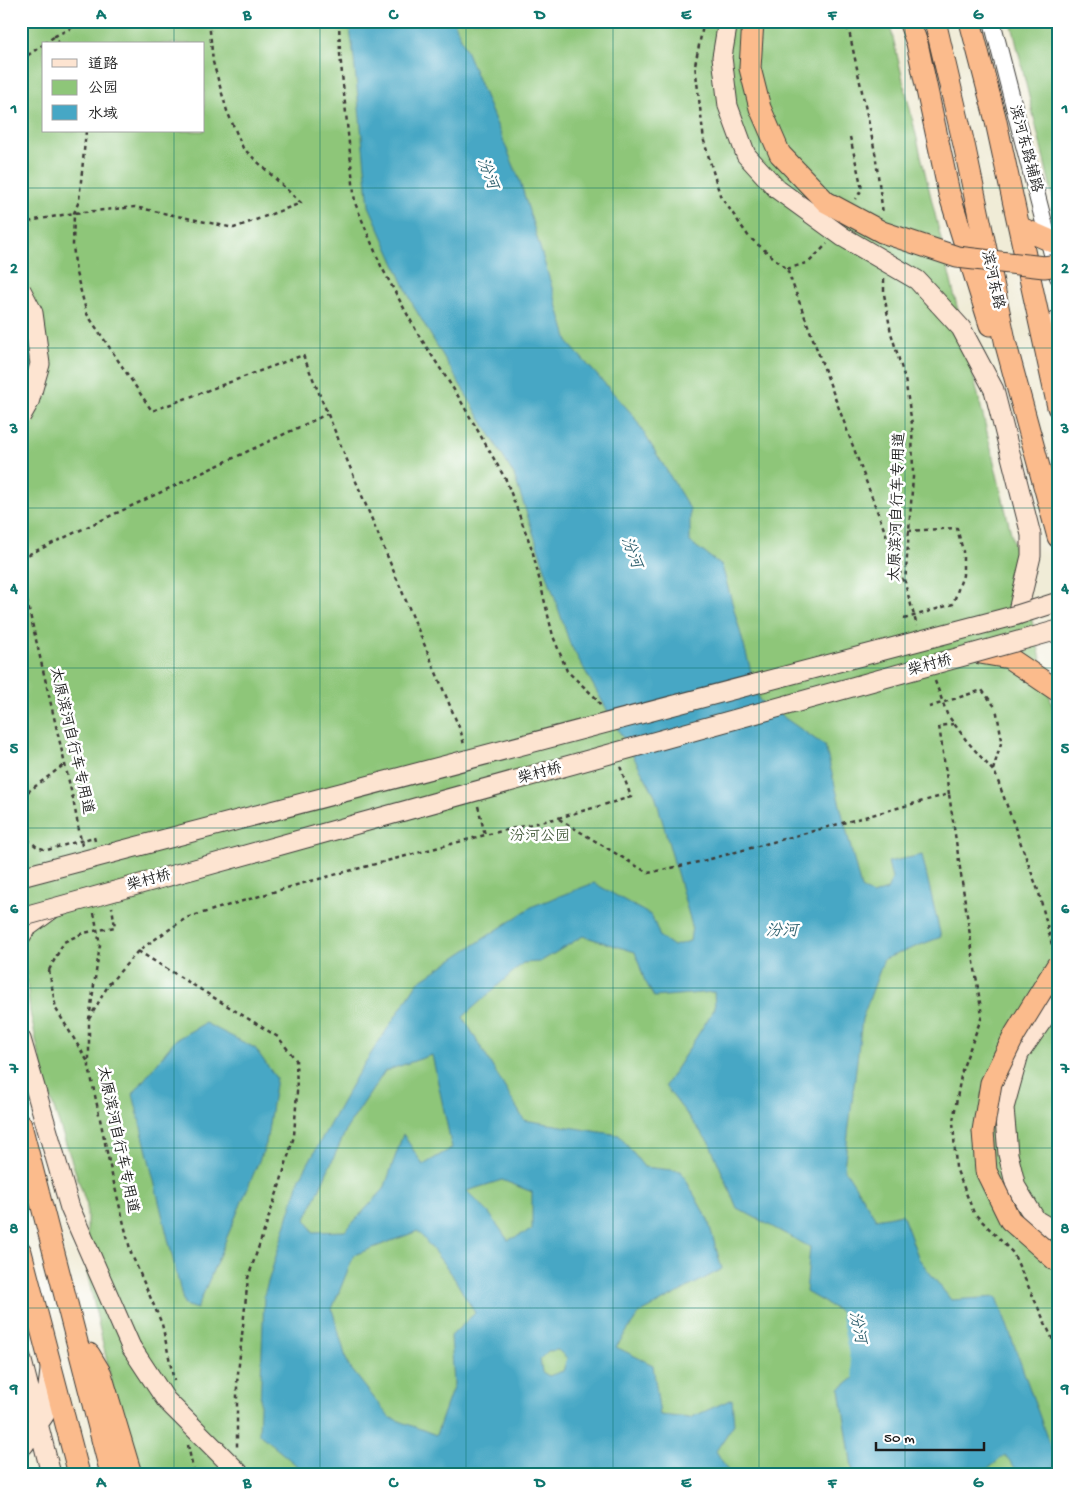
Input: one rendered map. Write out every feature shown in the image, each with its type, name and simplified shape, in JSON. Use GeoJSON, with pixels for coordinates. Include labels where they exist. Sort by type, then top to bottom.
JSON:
{"type":"FeatureCollection","features":[{"type":"Feature","properties":{"kind":"highway"},"geometry":{"type":"LineString","coordinates":[[753,21],[750,68],[760,108],[780,154],[826,202],[882,232],[957,257],[1044,267],[1058,265]]}},
{"type":"Feature","properties":{"kind":"highway"},"geometry":{"type":"LineString","coordinates":[[909,21],[917,43],[948,193],[987,317],[1016,379]]}},
{"type":"Feature","properties":{"kind":"highway","name":"滨河东路"},"geometry":{"type":"LineString","coordinates":[[934,21],[965,150],[1006,345],[1058,537]]}},
{"type":"Feature","properties":{"kind":"highway"},"geometry":{"type":"LineString","coordinates":[[970,21],[995,117],[1058,406]]}},
{"type":"Feature","properties":{"kind":"highway"},"geometry":{"type":"LineString","coordinates":[[1019,227],[1054,243]]}},
{"type":"Feature","properties":{"kind":"highway"},"geometry":{"type":"LineString","coordinates":[[980,653],[1009,658],[1058,691]]}},
{"type":"Feature","properties":{"kind":"highway"},"geometry":{"type":"LineString","coordinates":[[1055,957],[991,1083],[983,1131],[986,1171],[1010,1220],[1058,1262]]}},
{"type":"Feature","properties":{"kind":"highway"},"geometry":{"type":"LineString","coordinates":[[21,1125],[111,1474]]}},
{"type":"Feature","properties":{"kind":"highway"},"geometry":{"type":"LineString","coordinates":[[21,1252],[79,1474]]}},
{"type":"Feature","properties":{"kind":"highway"},"geometry":{"type":"LineString","coordinates":[[74,1326],[101,1374],[131,1474]]}},
{"type":"Feature","properties":{"kind":"main road"},"geometry":{"type":"LineString","coordinates":[[728,21],[722,57],[728,106],[746,156],[777,189],[843,237],[917,280],[961,328],[994,390],[1030,535],[1032,556],[1017,615]]}},
{"type":"Feature","properties":{"kind":"main road"},"geometry":{"type":"LineString","coordinates":[[21,290],[34,313],[40,364],[29,402],[21,416]]}},
{"type":"Feature","properties":{"kind":"main road"},"geometry":{"type":"LineString","coordinates":[[1044,341],[1058,320]]}},
{"type":"Feature","properties":{"kind":"main road","name":"柴村桥"},"geometry":{"type":"LineString","coordinates":[[23,876],[1017,615],[1058,602]]}},
{"type":"Feature","properties":{"kind":"main road","name":"柴村桥"},"geometry":{"type":"LineString","coordinates":[[21,917],[1058,630]]}},
{"type":"Feature","properties":{"kind":"main road"},"geometry":{"type":"LineString","coordinates":[[21,936],[26,928],[54,907]]}},
{"type":"Feature","properties":{"kind":"main road"},"geometry":{"type":"LineString","coordinates":[[1058,1004],[1047,1014],[1019,1054],[1004,1108],[1008,1154],[1016,1187],[1036,1220],[1058,1233]]}},
{"type":"Feature","properties":{"kind":"main road"},"geometry":{"type":"LineString","coordinates":[[21,1039],[70,1208],[130,1347],[166,1400],[239,1465]]}},
{"type":"Feature","properties":{"kind":"main road"},"geometry":{"type":"LineString","coordinates":[[21,1357],[50,1474]]}},
{"type":"Feature","properties":{"kind":"main road"},"geometry":{"type":"LineString","coordinates":[[21,1447],[45,1414],[50,1363]]}},
{"type":"Feature","properties":{"kind":"street","name":"滨河东路辅路"},"geometry":{"type":"LineString","coordinates":[[992,21],[1054,243],[1058,278]]}},
{"type":"Feature","properties":{"kind":"path"},"geometry":{"type":"LineString","coordinates":[[47,42],[86,21]]}},
{"type":"Feature","properties":{"kind":"path"},"geometry":{"type":"LineString","coordinates":[[21,225],[35,220],[74,213],[135,207],[234,228],[301,203],[243,148],[227,111],[212,62],[209,21]]}},
{"type":"Feature","properties":{"kind":"path"},"geometry":{"type":"LineString","coordinates":[[338,21],[355,203],[380,266],[418,334],[458,396],[506,480],[532,549],[553,636],[567,671],[598,700],[604,717]]}},
{"type":"Feature","properties":{"kind":"path"},"geometry":{"type":"LineString","coordinates":[[704,21],[695,65],[704,141],[720,195],[749,237],[787,269],[905,584]]}},
{"type":"Feature","properties":{"kind":"path"},"geometry":{"type":"LineString","coordinates":[[841,21],[849,31],[875,152],[883,220]]}},
{"type":"Feature","properties":{"kind":"path"},"geometry":{"type":"LineString","coordinates":[[55,36],[58,42]]}},
{"type":"Feature","properties":{"kind":"path"},"geometry":{"type":"LineString","coordinates":[[21,60],[42,45]]}},
{"type":"Feature","properties":{"kind":"path"},"geometry":{"type":"LineString","coordinates":[[86,132],[79,200],[74,213],[74,254],[76,273],[87,314],[152,412],[303,355],[461,732],[465,750]]}},
{"type":"Feature","properties":{"kind":"path","name":"太原滨河自行车专用道"},"geometry":{"type":"LineString","coordinates":[[884,276],[884,294],[891,334],[906,379],[912,424],[913,477],[905,584],[919,631]]}},
{"type":"Feature","properties":{"kind":"path"},"geometry":{"type":"LineString","coordinates":[[21,558],[328,413]]}},
{"type":"Feature","properties":{"kind":"path"},"geometry":{"type":"LineString","coordinates":[[904,619],[953,604],[963,575],[963,551],[957,528],[908,530]]}},
{"type":"Feature","properties":{"kind":"path","name":"太原滨河自行车专用道"},"geometry":{"type":"LineString","coordinates":[[21,569],[82,848]]}},
{"type":"Feature","properties":{"kind":"path"},"geometry":{"type":"LineString","coordinates":[[934,678],[947,714],[953,724],[995,773],[1039,893],[1055,957]]}},
{"type":"Feature","properties":{"kind":"path"},"geometry":{"type":"LineString","coordinates":[[929,707],[982,690],[996,708],[1002,740],[992,770]]}},
{"type":"Feature","properties":{"kind":"path"},"geometry":{"type":"LineString","coordinates":[[953,724],[939,726],[982,1016],[962,1070],[953,1120],[956,1168],[974,1213],[1013,1253],[1058,1351]]}},
{"type":"Feature","properties":{"kind":"path"},"geometry":{"type":"LineString","coordinates":[[89,1019],[109,984],[138,951],[186,918],[300,884],[485,835],[558,818],[631,796],[619,761]]}},
{"type":"Feature","properties":{"kind":"path"},"geometry":{"type":"LineString","coordinates":[[21,797],[65,764]]}},
{"type":"Feature","properties":{"kind":"path"},"geometry":{"type":"LineString","coordinates":[[558,818],[648,873],[676,868],[949,794]]}},
{"type":"Feature","properties":{"kind":"path"},"geometry":{"type":"LineString","coordinates":[[476,798],[485,835]]}},
{"type":"Feature","properties":{"kind":"path"},"geometry":{"type":"LineString","coordinates":[[21,834],[37,847],[47,850],[94,837],[100,856]]}},
{"type":"Feature","properties":{"kind":"path"},"geometry":{"type":"LineString","coordinates":[[89,1064],[56,1009],[50,970],[64,942],[83,932],[115,927],[109,892]]}},
{"type":"Feature","properties":{"kind":"path","name":"太原滨河自行车专用道"},"geometry":{"type":"LineString","coordinates":[[93,906],[100,945],[89,1019],[89,1064],[110,1171],[131,1253],[162,1324],[176,1390]]}},
{"type":"Feature","properties":{"kind":"path"},"geometry":{"type":"LineString","coordinates":[[138,951],[278,1037],[296,1060],[297,1092],[294,1136],[248,1278],[237,1384],[239,1465]]}},
{"type":"Feature","properties":{"kind":"path"},"geometry":{"type":"LineString","coordinates":[[186,1436],[194,1474]]}},
{"type":"Feature","properties":{"kind":"green space","name":"汾河公园"},"geometry":{"type":"Polygon","coordinates":[[[21,21],[889,21],[1052,705],[1058,720],[1058,1474],[143,1474],[113,1389],[87,1272],[87,1206],[45,1082],[30,1012],[26,973],[21,954],[21,21]]]}},
{"type":"Feature","properties":{"kind":"green space"},"geometry":{"type":"Polygon","coordinates":[[[1011,21],[1058,21],[1058,215],[1055,206],[1011,21]]]}},
{"type":"Feature","properties":{"kind":"water","name":"汾河"},"geometry":{"type":"Polygon","coordinates":[[[349,21],[454,21],[520,181],[569,344],[633,415],[690,509],[690,542],[722,566],[759,700],[825,746],[861,888],[872,895],[887,890],[892,879],[888,862],[922,855],[941,937],[884,959],[862,1019],[844,1168],[876,1219],[902,1214],[919,1259],[951,1300],[997,1297],[1052,1451],[1055,1474],[1020,1474],[1005,1455],[982,1474],[853,1474],[840,1389],[868,1367],[865,1326],[806,1292],[810,1247],[737,1208],[710,1144],[665,1086],[715,1008],[714,992],[654,997],[644,979],[635,952],[583,936],[540,962],[523,963],[463,1017],[524,1120],[619,1135],[644,1167],[681,1171],[708,1220],[722,1269],[639,1314],[616,1347],[653,1365],[660,1415],[690,1418],[732,1399],[734,1424],[716,1451],[730,1474],[307,1474],[259,1434],[264,1295],[300,1178],[357,1075],[418,982],[533,906],[594,883],[652,916],[660,937],[673,946],[690,941],[692,926],[655,795],[570,644],[514,475],[414,307],[369,206],[349,21]],[[432,1055],[385,1071],[347,1128],[306,1219],[313,1232],[345,1231],[384,1189],[403,1134],[423,1165],[452,1148],[432,1055]],[[502,1180],[467,1191],[489,1213],[508,1240],[532,1230],[532,1192],[502,1180]],[[418,1231],[354,1255],[332,1309],[348,1365],[389,1417],[436,1435],[454,1384],[451,1336],[475,1313],[451,1273],[418,1231]],[[558,1350],[548,1351],[540,1359],[542,1372],[549,1376],[563,1371],[567,1358],[558,1350]]]}},
{"type":"Feature","properties":{"kind":"water"},"geometry":{"type":"Polygon","coordinates":[[[205,1023],[255,1048],[276,1078],[266,1144],[197,1309],[184,1305],[133,1094],[175,1040],[205,1023]]]}},
{"type":"Feature","properties":{"kind":"waterway","name":"汾河"},"geometry":{"type":"LineString","coordinates":[[848,1286],[887,1474]]}}]}
